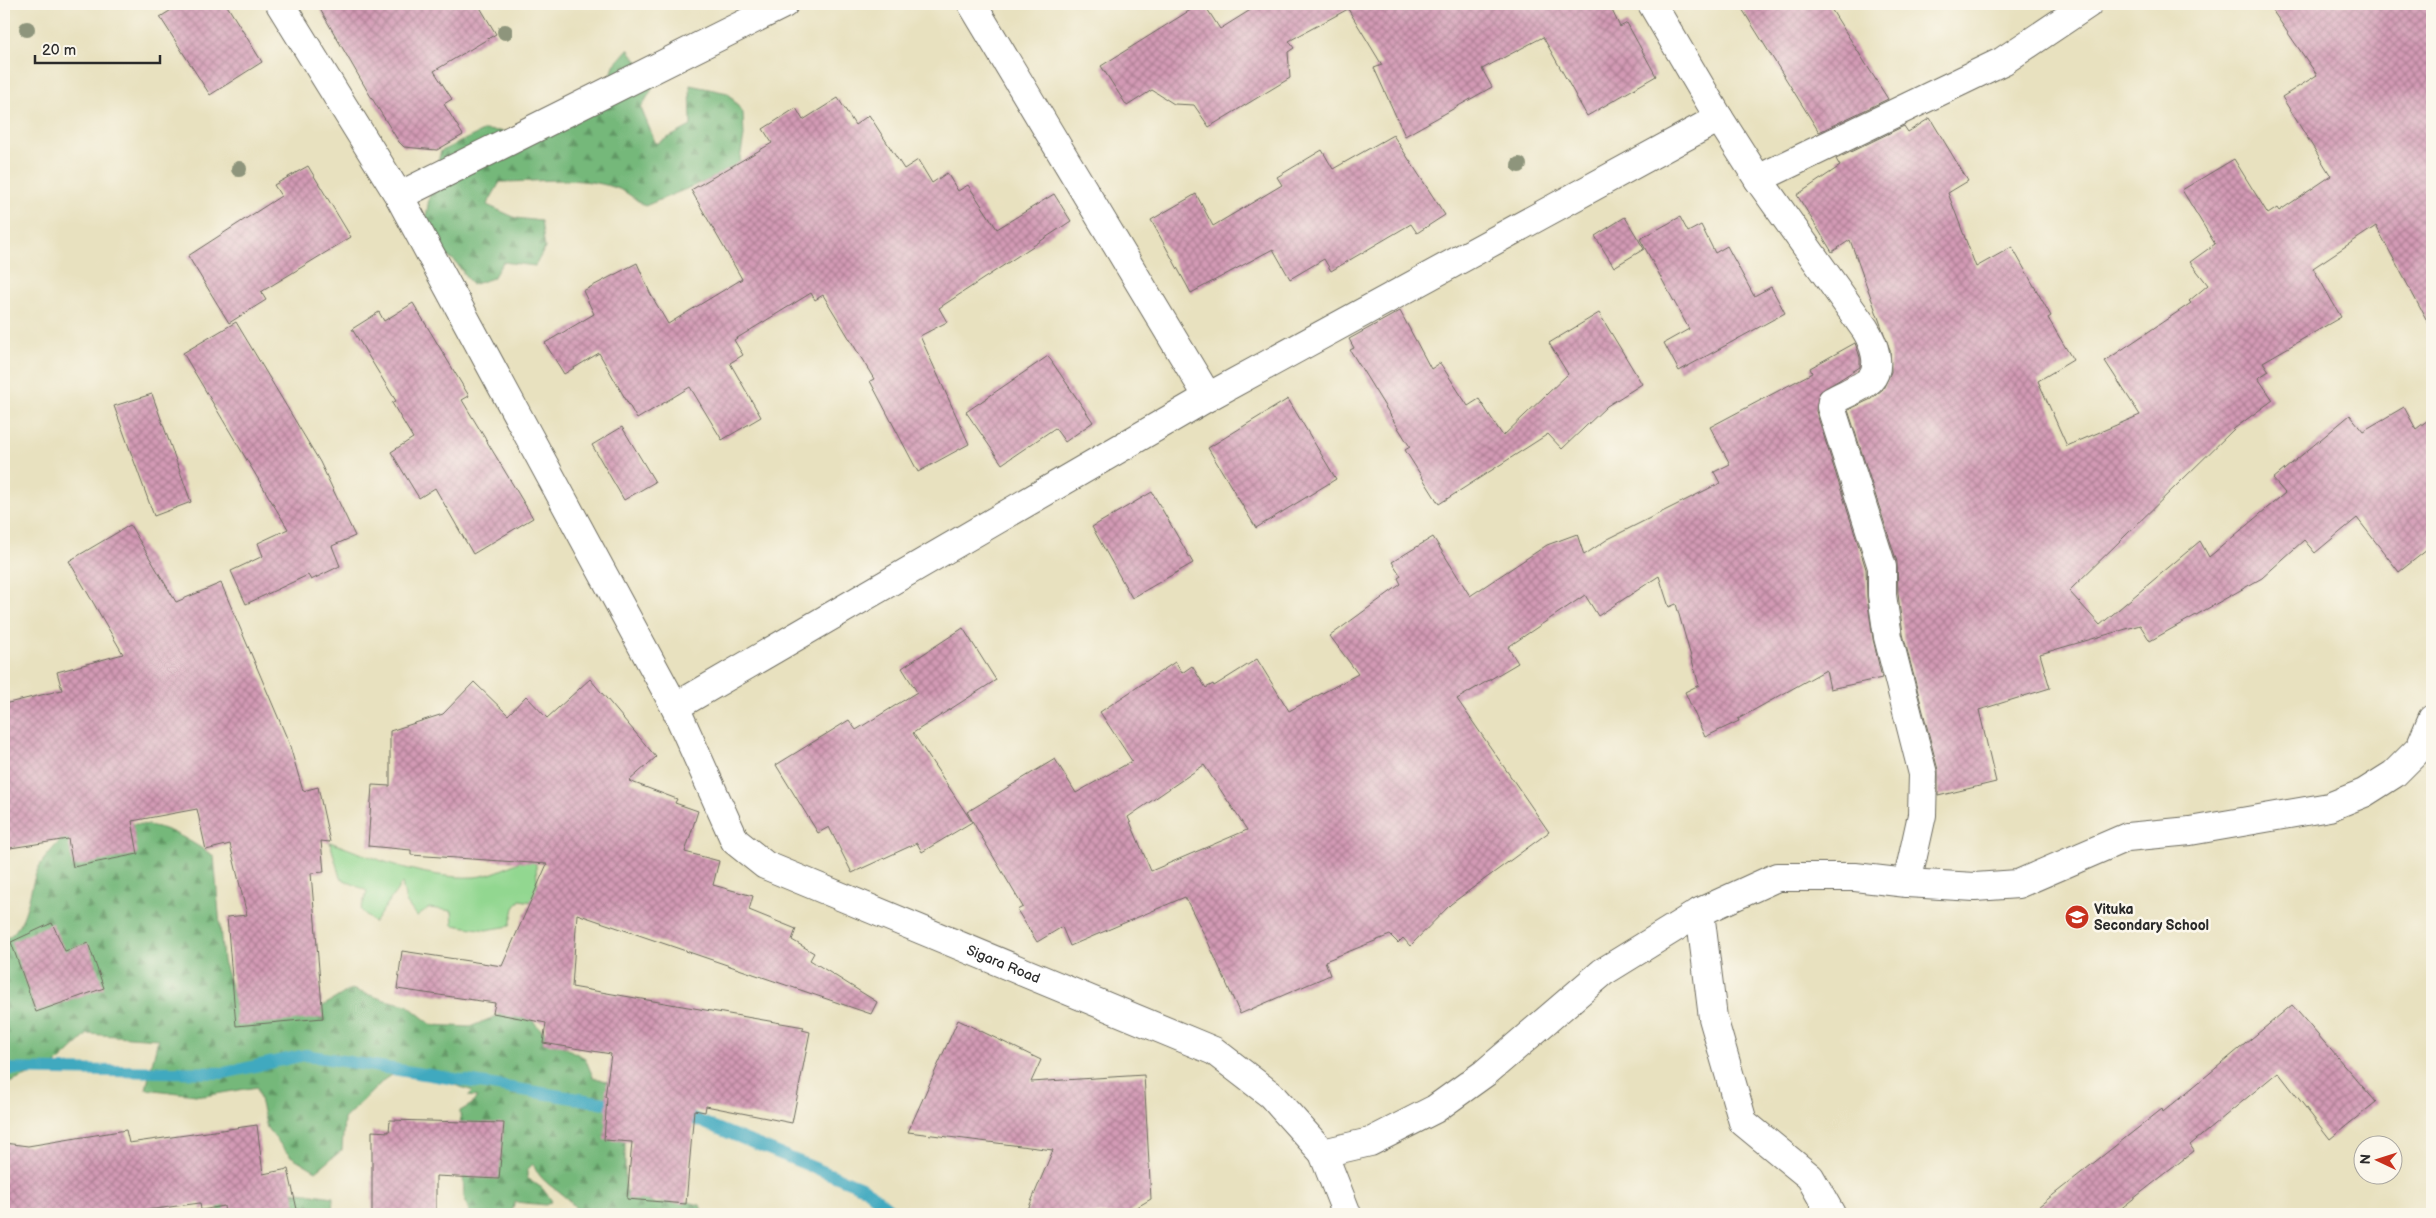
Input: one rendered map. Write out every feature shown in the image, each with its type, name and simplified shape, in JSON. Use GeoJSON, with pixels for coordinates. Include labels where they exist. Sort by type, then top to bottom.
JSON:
{"type":"FeatureCollection","features":[{"type":"Feature","properties":{"kind":"street","name":"Sigara Road"},"geometry":{"type":"LineString","coordinates":[[280,4],[399,196],[675,707],[735,841],[765,865],[1214,1052],[1271,1095],[1323,1153],[1347,1214]]}},
{"type":"Feature","properties":{"kind":"street"},"geometry":{"type":"LineString","coordinates":[[399,196],[784,4]]}},
{"type":"Feature","properties":{"kind":"street"},"geometry":{"type":"LineString","coordinates":[[972,4],[1208,397]]}},
{"type":"Feature","properties":{"kind":"street"},"geometry":{"type":"LineString","coordinates":[[1652,4],[1719,118],[1758,179],[1865,329],[1875,347],[1875,368],[1870,380],[1832,401],[1830,407],[1882,567],[1882,594],[1888,637],[1923,774],[1922,815],[1907,883]]}},
{"type":"Feature","properties":{"kind":"street"},"geometry":{"type":"LineString","coordinates":[[1758,179],[2004,61],[2088,4]]}},
{"type":"Feature","properties":{"kind":"street"},"geometry":{"type":"LineString","coordinates":[[675,707],[1208,397],[1719,118]]}},
{"type":"Feature","properties":{"kind":"street"},"geometry":{"type":"LineString","coordinates":[[1323,1153],[1370,1142],[1435,1109],[1485,1073],[1603,972],[1700,912],[1777,877],[1855,878],[1907,883],[1975,886],[2018,884],[2127,837],[2190,831],[2330,807],[2364,793],[2394,774],[2420,748],[2432,719]]}},
{"type":"Feature","properties":{"kind":"street"},"geometry":{"type":"LineString","coordinates":[[1700,912],[1713,1018],[1743,1122],[1810,1177],[1830,1214]]}},
{"type":"Feature","properties":{"kind":"green space"},"geometry":{"type":"Polygon","coordinates":[[[628,49],[655,84],[641,108],[656,144],[691,126],[690,85],[728,93],[743,113],[744,136],[738,171],[713,178],[645,206],[620,189],[602,184],[573,180],[500,182],[487,205],[516,218],[541,221],[545,248],[535,266],[503,262],[493,278],[472,285],[455,261],[422,242],[431,186],[441,151],[485,130],[527,133],[603,105],[614,65],[628,49]]]}},
{"type":"Feature","properties":{"kind":"green space"},"geometry":{"type":"Polygon","coordinates":[[[123,824],[150,825],[161,828],[182,837],[214,856],[223,961],[237,1005],[318,1009],[351,989],[407,1005],[432,1025],[470,1027],[499,1015],[517,999],[531,1019],[546,1034],[585,1058],[593,1077],[611,1083],[625,1094],[625,1191],[656,1204],[684,1201],[700,1205],[703,1214],[579,1214],[569,1201],[542,1179],[533,1164],[527,1170],[527,1178],[542,1188],[552,1201],[546,1205],[515,1202],[511,1214],[470,1214],[464,1197],[460,1111],[472,1104],[477,1097],[468,1096],[473,1091],[402,1068],[385,1079],[344,1119],[342,1150],[316,1171],[289,1155],[267,1128],[257,1087],[204,1096],[146,1089],[158,1039],[88,1034],[56,1064],[4,1085],[4,940],[12,934],[23,918],[39,867],[63,837],[123,824]]]}},
{"type":"Feature","properties":{"kind":"green space"},"geometry":{"type":"Polygon","coordinates":[[[330,842],[400,867],[455,877],[474,877],[489,874],[535,854],[539,903],[520,900],[514,908],[510,926],[486,930],[453,925],[452,911],[429,908],[417,917],[406,902],[402,883],[374,923],[361,910],[367,891],[340,878],[330,842]]]}},
{"type":"Feature","properties":{"kind":"green space"},"geometry":{"type":"Polygon","coordinates":[[[279,1189],[333,1197],[332,1214],[220,1214],[216,1200],[279,1189]]]}},
{"type":"Feature","properties":{"kind":"building"},"geometry":{"type":"Polygon","coordinates":[[[181,4],[226,4],[262,62],[210,95],[160,17],[181,4]]]}},
{"type":"Feature","properties":{"kind":"building"},"geometry":{"type":"Polygon","coordinates":[[[317,4],[478,4],[496,34],[434,71],[452,99],[444,104],[463,135],[437,150],[404,147],[368,92],[317,4]]]}},
{"type":"Feature","properties":{"kind":"building"},"geometry":{"type":"Polygon","coordinates":[[[1200,4],[1204,4],[1220,29],[1260,4],[1609,4],[1620,27],[1627,23],[1656,76],[1587,116],[1543,37],[1482,69],[1492,87],[1405,136],[1374,68],[1382,65],[1348,9],[1289,41],[1294,48],[1288,52],[1290,78],[1209,127],[1194,105],[1174,104],[1152,90],[1127,106],[1101,66],[1200,4]]]}},
{"type":"Feature","properties":{"kind":"building"},"geometry":{"type":"Polygon","coordinates":[[[1739,4],[1828,4],[1888,99],[1819,132],[1739,4]]]}},
{"type":"Feature","properties":{"kind":"building"},"geometry":{"type":"Polygon","coordinates":[[[2268,4],[2432,4],[2432,330],[2376,226],[2313,268],[2341,317],[2263,362],[2269,371],[2258,378],[2273,400],[2235,428],[2069,591],[2100,625],[2200,541],[2209,557],[2285,493],[2273,479],[2350,415],[2363,431],[2404,407],[2416,429],[2432,417],[2432,546],[2399,572],[2357,518],[2315,553],[2304,540],[2262,578],[2150,641],[2140,625],[2040,654],[2050,688],[1979,710],[1996,782],[1938,796],[1938,770],[1903,634],[1898,594],[1897,562],[1848,410],[1871,399],[1883,389],[1891,372],[1890,350],[1850,240],[1832,252],[1797,195],[1840,166],[1836,159],[1904,126],[1908,132],[1930,118],[1968,181],[1948,193],[1976,267],[2012,247],[2051,316],[2048,318],[2073,360],[2038,381],[2067,446],[2140,415],[2105,361],[2191,303],[2189,301],[2208,285],[2190,262],[2215,244],[2182,190],[2234,159],[2268,214],[2277,208],[2279,211],[2331,176],[2282,97],[2317,75],[2268,4]]]}},
{"type":"Feature","properties":{"kind":"building"},"geometry":{"type":"Polygon","coordinates":[[[838,98],[855,125],[869,115],[904,169],[918,160],[932,183],[947,173],[958,191],[968,185],[997,229],[1054,194],[1071,221],[939,308],[947,322],[920,336],[969,444],[918,472],[870,381],[874,379],[823,295],[815,300],[811,293],[734,340],[743,355],[730,363],[761,417],[722,440],[690,387],[637,419],[599,353],[564,374],[545,343],[594,314],[583,291],[637,263],[650,293],[668,324],[742,279],[691,190],[772,143],[763,129],[796,108],[803,120],[838,98]]]}},
{"type":"Feature","properties":{"kind":"building"},"geometry":{"type":"Polygon","coordinates":[[[1393,135],[1445,215],[1417,233],[1411,224],[1331,271],[1324,259],[1290,279],[1273,249],[1191,293],[1151,220],[1196,194],[1213,226],[1282,185],[1277,177],[1322,150],[1333,169],[1393,135]]]}},
{"type":"Feature","properties":{"kind":"building"},"geometry":{"type":"Polygon","coordinates":[[[308,166],[351,237],[261,292],[266,300],[229,323],[188,256],[281,196],[274,185],[308,166]]]}},
{"type":"Feature","properties":{"kind":"building"},"geometry":{"type":"Polygon","coordinates":[[[1625,217],[1644,249],[1614,267],[1595,236],[1625,217]]]}},
{"type":"Feature","properties":{"kind":"building"},"geometry":{"type":"Polygon","coordinates":[[[1680,217],[1688,232],[1701,225],[1715,253],[1727,246],[1754,296],[1771,287],[1785,313],[1679,371],[1664,343],[1689,329],[1640,239],[1680,217]]]}},
{"type":"Feature","properties":{"kind":"building"},"geometry":{"type":"Polygon","coordinates":[[[413,303],[469,396],[462,400],[533,518],[473,554],[435,488],[419,498],[391,452],[413,438],[392,403],[396,401],[352,329],[379,312],[384,321],[413,303]]]}},
{"type":"Feature","properties":{"kind":"building"},"geometry":{"type":"Polygon","coordinates":[[[1400,311],[1431,369],[1440,363],[1468,406],[1479,399],[1503,436],[1568,374],[1549,343],[1599,313],[1642,384],[1607,406],[1562,449],[1548,434],[1439,504],[1405,450],[1410,447],[1350,350],[1354,348],[1349,339],[1400,311]]]}},
{"type":"Feature","properties":{"kind":"building"},"geometry":{"type":"Polygon","coordinates":[[[236,322],[320,462],[355,536],[332,546],[340,566],[311,580],[308,575],[246,604],[231,571],[263,556],[258,543],[288,529],[183,353],[236,322]]]}},
{"type":"Feature","properties":{"kind":"building"},"geometry":{"type":"Polygon","coordinates":[[[1855,343],[1860,357],[1860,367],[1820,392],[1816,411],[1866,569],[1867,597],[1873,639],[1882,678],[1830,689],[1826,670],[1738,719],[1739,721],[1705,737],[1685,692],[1699,685],[1676,604],[1669,607],[1659,576],[1598,616],[1585,595],[1508,647],[1518,663],[1457,699],[1549,832],[1451,904],[1410,946],[1403,938],[1398,943],[1390,935],[1325,961],[1330,975],[1240,1014],[1208,942],[1185,897],[1070,946],[1062,927],[1037,942],[1017,910],[1023,907],[967,812],[1055,759],[1076,793],[1132,761],[1100,712],[1175,662],[1182,673],[1192,666],[1206,688],[1213,684],[1214,686],[1257,659],[1289,711],[1358,674],[1330,636],[1401,584],[1398,578],[1401,576],[1392,562],[1433,537],[1470,596],[1547,545],[1577,534],[1584,555],[1608,539],[1720,483],[1714,472],[1730,464],[1710,427],[1812,373],[1810,368],[1855,343]],[[1204,765],[1128,817],[1151,871],[1247,830],[1204,765]]]}},
{"type":"Feature","properties":{"kind":"building"},"geometry":{"type":"Polygon","coordinates":[[[1048,356],[1093,422],[1065,442],[1055,428],[1002,464],[966,412],[1048,356]]]}},
{"type":"Feature","properties":{"kind":"building"},"geometry":{"type":"Polygon","coordinates":[[[152,394],[191,502],[154,516],[114,406],[152,394]]]}},
{"type":"Feature","properties":{"kind":"building"},"geometry":{"type":"Polygon","coordinates":[[[1288,399],[1336,479],[1256,528],[1208,448],[1288,399]]]}},
{"type":"Feature","properties":{"kind":"building"},"geometry":{"type":"Polygon","coordinates":[[[622,427],[655,482],[624,500],[592,445],[622,427]]]}},
{"type":"Feature","properties":{"kind":"building"},"geometry":{"type":"Polygon","coordinates":[[[1152,492],[1193,563],[1132,598],[1092,527],[1152,492]]]}},
{"type":"Feature","properties":{"kind":"building"},"geometry":{"type":"Polygon","coordinates":[[[130,525],[176,602],[221,583],[289,743],[303,791],[318,787],[330,842],[321,841],[324,872],[311,873],[323,1018],[236,1026],[227,917],[247,915],[230,844],[206,850],[197,809],[132,821],[138,854],[73,867],[68,839],[4,849],[4,704],[62,690],[57,672],[123,654],[69,561],[130,525]]]}},
{"type":"Feature","properties":{"kind":"building"},"geometry":{"type":"Polygon","coordinates":[[[963,628],[996,680],[913,733],[972,822],[922,852],[917,843],[852,873],[829,827],[818,833],[776,765],[849,720],[856,730],[917,692],[902,668],[963,628]]]}},
{"type":"Feature","properties":{"kind":"building"},"geometry":{"type":"Polygon","coordinates":[[[590,679],[656,757],[629,781],[677,799],[675,803],[698,811],[685,852],[719,861],[713,885],[753,896],[749,910],[796,929],[792,940],[814,953],[810,960],[877,1002],[871,1014],[577,914],[572,987],[804,1027],[802,1030],[810,1032],[792,1123],[706,1106],[705,1112],[694,1110],[686,1204],[627,1199],[632,1142],[604,1140],[607,1097],[605,1097],[611,1054],[543,1043],[546,1023],[493,1013],[495,1003],[397,989],[402,951],[502,966],[547,864],[411,855],[411,850],[368,846],[372,785],[390,786],[390,731],[443,714],[474,682],[508,715],[526,696],[547,718],[590,679]]]}},
{"type":"Feature","properties":{"kind":"building"},"geometry":{"type":"Polygon","coordinates":[[[52,923],[65,951],[88,943],[104,988],[36,1012],[11,942],[52,923]]]}},
{"type":"Feature","properties":{"kind":"building"},"geometry":{"type":"Polygon","coordinates":[[[2292,1005],[2376,1102],[2330,1139],[2278,1072],[2190,1145],[2194,1151],[2114,1214],[2029,1214],[2162,1109],[2163,1112],[2292,1005]]]}},
{"type":"Feature","properties":{"kind":"building"},"geometry":{"type":"Polygon","coordinates":[[[958,1020],[1041,1060],[1031,1082],[1144,1075],[1151,1199],[1125,1214],[1026,1214],[1053,1150],[908,1132],[958,1020]]]}},
{"type":"Feature","properties":{"kind":"building"},"geometry":{"type":"Polygon","coordinates":[[[390,1120],[504,1123],[499,1179],[436,1176],[436,1214],[372,1214],[372,1131],[389,1132],[390,1120]]]}},
{"type":"Feature","properties":{"kind":"building"},"geometry":{"type":"Polygon","coordinates":[[[257,1125],[263,1174],[288,1169],[298,1214],[225,1214],[224,1206],[201,1210],[200,1203],[117,1214],[4,1214],[4,1143],[28,1146],[126,1130],[129,1143],[257,1125]]]}},
{"type":"Feature","properties":{"kind":"waterway"},"geometry":{"type":"LineString","coordinates":[[4,1069],[224,1073],[305,1055],[623,1106]]}},
{"type":"Feature","properties":{"kind":"waterway"},"geometry":{"type":"LineString","coordinates":[[677,1114],[687,1116],[864,1188],[895,1214]]}},
{"type":"Feature","properties":{"kind":"place","name":"Vituka Secondary School"},"geometry":{"type":"Point","coordinates":[2077,917]}}]}
